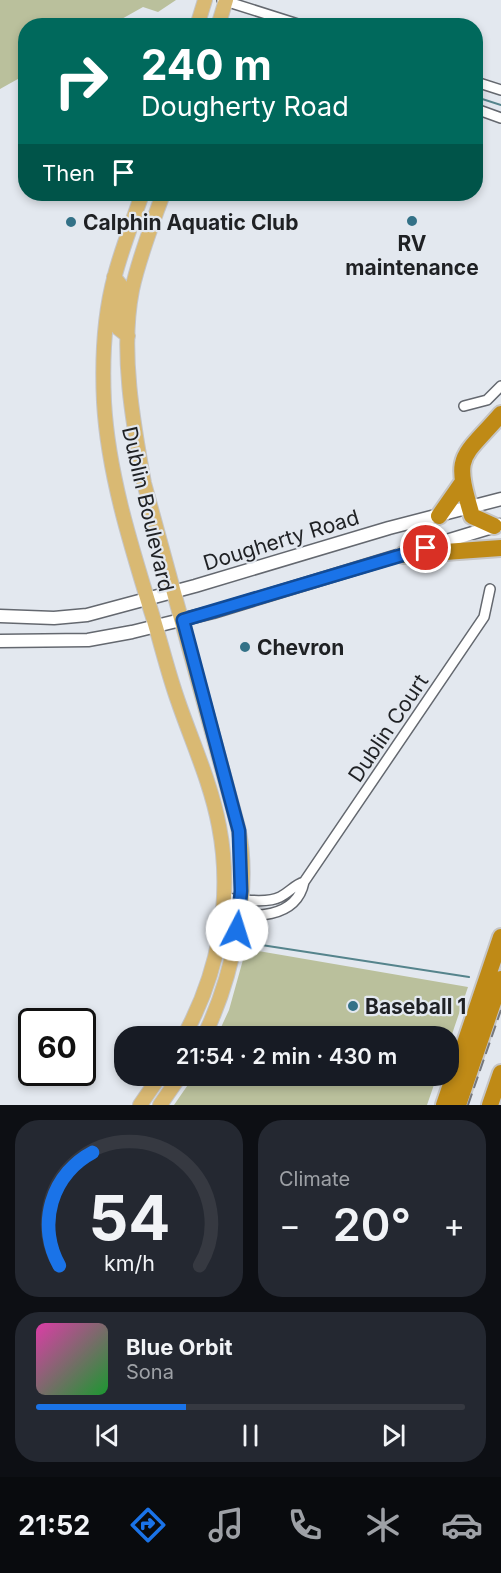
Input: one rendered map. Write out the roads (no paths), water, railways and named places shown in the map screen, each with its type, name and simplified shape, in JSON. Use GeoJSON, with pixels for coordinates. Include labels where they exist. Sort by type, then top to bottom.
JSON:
{"type":"FeatureCollection","features":[{"type":"Feature","properties":{"kind":"highway"},"geometry":{"type":"LineString","coordinates":[[498,525],[472,516],[462,483],[462,464],[467,451],[501,414]]}},
{"type":"Feature","properties":{"kind":"highway"},"geometry":{"type":"LineString","coordinates":[[439,516],[462,483]]}},
{"type":"Feature","properties":{"kind":"highway"},"geometry":{"type":"LineString","coordinates":[[403,555],[501,548]]}},
{"type":"Feature","properties":{"kind":"highway"},"geometry":{"type":"LineString","coordinates":[[444,1105],[501,937]]}},
{"type":"Feature","properties":{"kind":"highway"},"geometry":{"type":"LineString","coordinates":[[458,1105],[501,979]]}},
{"type":"Feature","properties":{"kind":"highway"},"geometry":{"type":"LineString","coordinates":[[490,1105],[501,1073]]}},
{"type":"Feature","properties":{"kind":"main road"},"geometry":{"type":"LineString","coordinates":[[199,18],[205,0]]}},
{"type":"Feature","properties":{"kind":"main road"},"geometry":{"type":"LineString","coordinates":[[221,18],[224,0]]}},
{"type":"Feature","properties":{"kind":"main road","name":"Dublin Boulevard"},"geometry":{"type":"LineString","coordinates":[[139,201],[114,277],[105,346],[104,402],[111,458],[148,599],[177,699],[211,794],[219,825],[224,863],[218,946],[208,985],[189,1026]]}},
{"type":"Feature","properties":{"kind":"main road","name":"Dublin Boulevard"},"geometry":{"type":"LineString","coordinates":[[161,201],[132,292],[128,336],[135,433],[144,483],[239,831],[242,868],[239,916],[230,971],[209,1026]]}},
{"type":"Feature","properties":{"kind":"main road"},"geometry":{"type":"LineString","coordinates":[[114,277],[122,287],[118,328],[128,336]]}},
{"type":"Feature","properties":{"kind":"main road","name":"Dougherty Road"},"geometry":{"type":"LineString","coordinates":[[0,616],[45,618],[87,615],[174,592],[389,528],[501,499]]}},
{"type":"Feature","properties":{"kind":"main road"},"geometry":{"type":"LineString","coordinates":[[0,641],[88,639],[183,620],[498,525]]}},
{"type":"Feature","properties":{"kind":"main road"},"geometry":{"type":"LineString","coordinates":[[140,1105],[154,1086]]}},
{"type":"Feature","properties":{"kind":"main road"},"geometry":{"type":"LineString","coordinates":[[151,1105],[164,1086]]}},
{"type":"Feature","properties":{"kind":"main road"},"geometry":{"type":"LineString","coordinates":[[160,1105],[173,1086]]}},
{"type":"Feature","properties":{"kind":"street"},"geometry":{"type":"LineString","coordinates":[[224,0],[279,18]]}},
{"type":"Feature","properties":{"kind":"street"},"geometry":{"type":"LineString","coordinates":[[483,84],[501,90]]}},
{"type":"Feature","properties":{"kind":"street"},"geometry":{"type":"LineString","coordinates":[[483,112],[501,118]]}},
{"type":"Feature","properties":{"kind":"street"},"geometry":{"type":"LineString","coordinates":[[464,406],[487,400],[501,386]]}},
{"type":"Feature","properties":{"kind":"street","name":"Dublin Court"},"geometry":{"type":"LineString","coordinates":[[222,914],[253,917],[276,913],[293,903],[302,892],[304,882],[484,617],[490,589]]}},
{"type":"Feature","properties":{"kind":"street","name":"Dublin Court"},"geometry":{"type":"LineString","coordinates":[[223,898],[256,900],[279,898],[296,884],[304,882]]}},
{"type":"Feature","properties":{"kind":"waterway"},"geometry":{"type":"LineString","coordinates":[[483,99],[501,105]]}},
{"type":"Feature","properties":{"kind":"waterway"},"geometry":{"type":"LineString","coordinates":[[255,944],[469,977]]}},
{"type":"Feature","properties":{"kind":"railway"},"geometry":{"type":"LineString","coordinates":[[468,1105],[501,1010]]}},
{"type":"Feature","properties":{"kind":"place","name":"RV maintenance"},"geometry":{"type":"Point","coordinates":[412,221]}},
{"type":"Feature","properties":{"kind":"place","name":"Calphin Aquatic Club"},"geometry":{"type":"Point","coordinates":[71,222]}},
{"type":"Feature","properties":{"kind":"place","name":"Chevron"},"geometry":{"type":"Point","coordinates":[245,647]}},
{"type":"Feature","properties":{"kind":"place","name":"Baseball 1"},"geometry":{"type":"Point","coordinates":[353,1006]}}]}
